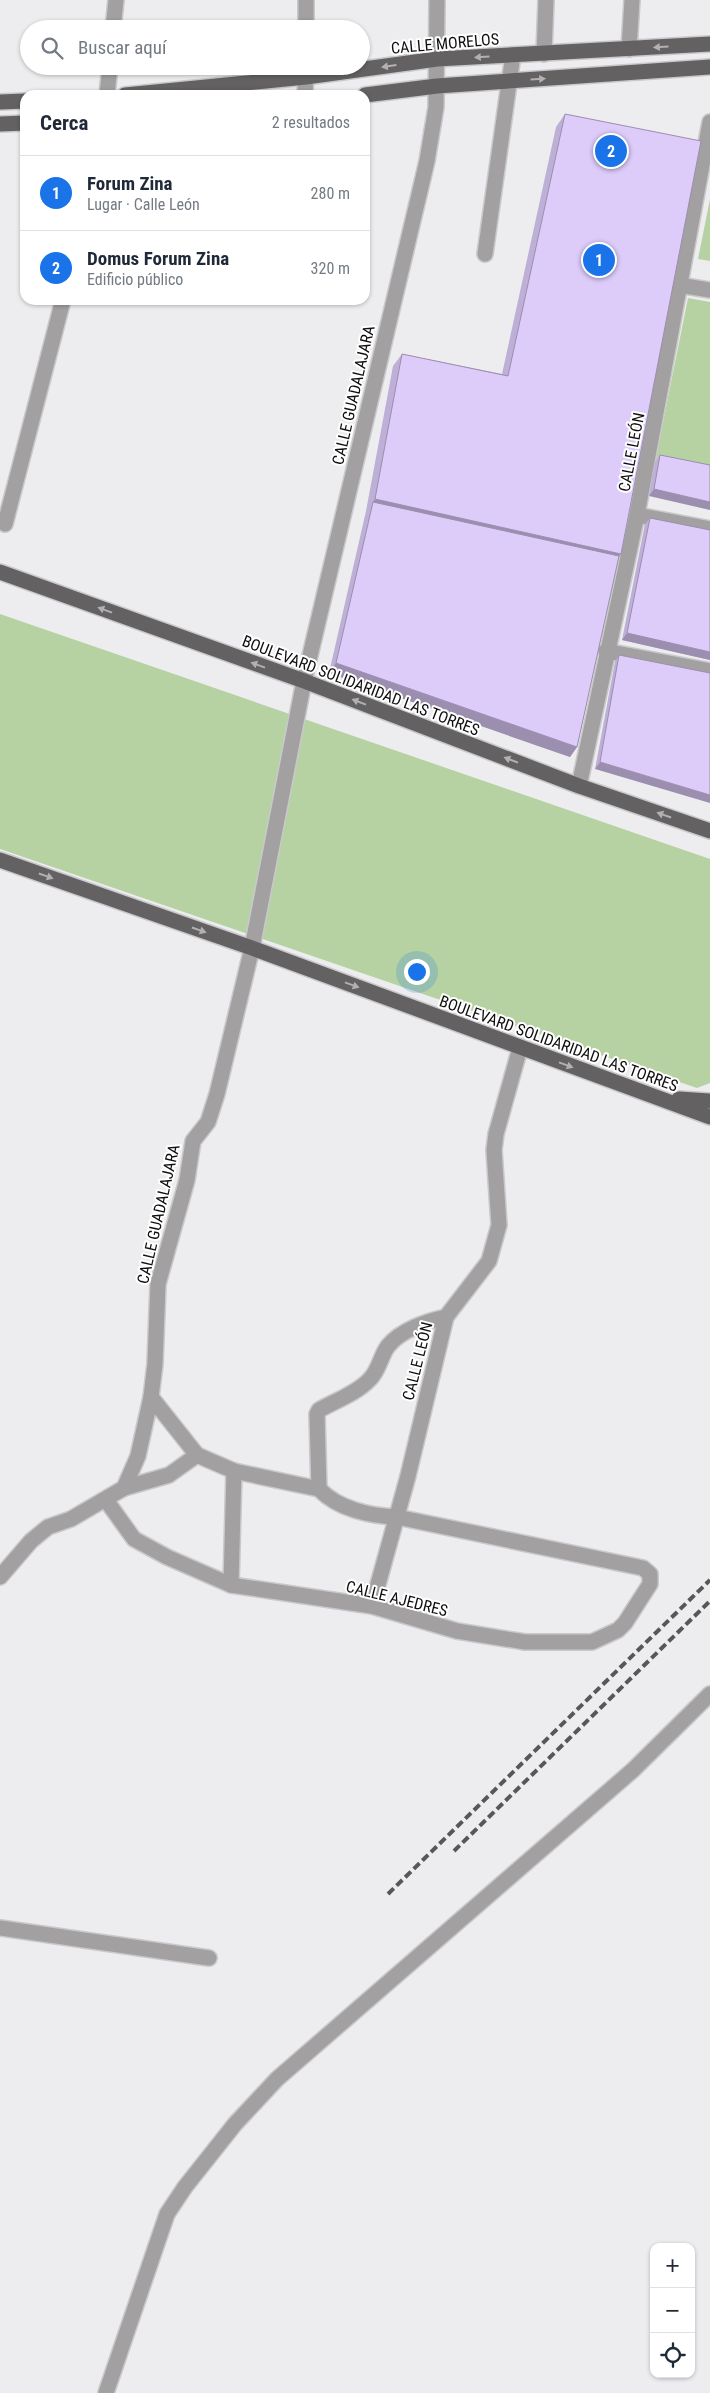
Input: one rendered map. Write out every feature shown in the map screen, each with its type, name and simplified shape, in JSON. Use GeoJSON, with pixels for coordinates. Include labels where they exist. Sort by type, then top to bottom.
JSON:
{"type":"FeatureCollection","features":[{"type":"Feature","properties":{"kind":"main road","name":"CALLE MORELOS"},"geometry":{"type":"LineString","coordinates":[[370,66],[437,59],[710,44]]}},
{"type":"Feature","properties":{"kind":"main road"},"geometry":{"type":"LineString","coordinates":[[370,94],[437,86],[710,67]]}},
{"type":"Feature","properties":{"kind":"main road","name":"CALLE MORELOS"},"geometry":{"type":"LineString","coordinates":[[164,90],[282,75]]}},
{"type":"Feature","properties":{"kind":"main road"},"geometry":{"type":"LineString","coordinates":[[0,102],[20,101]]}},
{"type":"Feature","properties":{"kind":"main road"},"geometry":{"type":"LineString","coordinates":[[0,124],[20,123]]}},
{"type":"Feature","properties":{"kind":"main road","name":"BOULEVARD SOLIDARIDAD LAS TORRES"},"geometry":{"type":"LineString","coordinates":[[0,572],[304,682],[578,786],[710,831]]}},
{"type":"Feature","properties":{"kind":"main road","name":"BOULEVARD SOLIDARIDAD LAS TORRES"},"geometry":{"type":"LineString","coordinates":[[0,860],[252,948],[710,1117]]}},
{"type":"Feature","properties":{"kind":"main road"},"geometry":{"type":"LineString","coordinates":[[656,1096],[710,1102]]}},
{"type":"Feature","properties":{"kind":"street"},"geometry":{"type":"LineString","coordinates":[[114,20],[116,0]]}},
{"type":"Feature","properties":{"kind":"street"},"geometry":{"type":"LineString","coordinates":[[306,0],[306,20]]}},
{"type":"Feature","properties":{"kind":"street","name":"CALLE GUADALAJARA"},"geometry":{"type":"LineString","coordinates":[[124,1488],[138,1456],[151,1397],[155,1364],[158,1284],[187,1180],[193,1141],[208,1122],[217,1094],[252,948],[304,682],[433,132],[437,86],[438,0]]}},
{"type":"Feature","properties":{"kind":"street"},"geometry":{"type":"LineString","coordinates":[[544,54],[546,0]]}},
{"type":"Feature","properties":{"kind":"street"},"geometry":{"type":"LineString","coordinates":[[629,49],[632,0]]}},
{"type":"Feature","properties":{"kind":"street"},"geometry":{"type":"LineString","coordinates":[[485,254],[513,55]]}},
{"type":"Feature","properties":{"kind":"street"},"geometry":{"type":"LineString","coordinates":[[108,90],[109,75]]}},
{"type":"Feature","properties":{"kind":"street"},"geometry":{"type":"LineString","coordinates":[[306,75],[306,90]]}},
{"type":"Feature","properties":{"kind":"street","name":"CALLE LEÓN"},"geometry":{"type":"LineString","coordinates":[[578,786],[637,515],[710,122]]}},
{"type":"Feature","properties":{"kind":"street"},"geometry":{"type":"LineString","coordinates":[[679,285],[710,290]]}},
{"type":"Feature","properties":{"kind":"street"},"geometry":{"type":"LineString","coordinates":[[5,524],[62,305]]}},
{"type":"Feature","properties":{"kind":"street"},"geometry":{"type":"LineString","coordinates":[[637,515],[710,529]]}},
{"type":"Feature","properties":{"kind":"street"},"geometry":{"type":"LineString","coordinates":[[606,651],[710,671]]}},
{"type":"Feature","properties":{"kind":"street","name":"CALLE LEÓN"},"geometry":{"type":"LineString","coordinates":[[372,1606],[397,1517],[446,1317],[489,1261],[497,1236],[499,1225],[494,1150],[496,1134],[520,1048]]}},
{"type":"Feature","properties":{"kind":"street"},"geometry":{"type":"LineString","coordinates":[[319,1489],[317,1414],[319,1410],[368,1382],[375,1375],[388,1346],[394,1341],[421,1323],[446,1317]]}},
{"type":"Feature","properties":{"kind":"street"},"geometry":{"type":"LineString","coordinates":[[151,1397],[196,1456],[234,1470],[319,1489],[362,1513],[375,1516],[397,1517]]}},
{"type":"Feature","properties":{"kind":"street"},"geometry":{"type":"LineString","coordinates":[[0,1577],[31,1541],[48,1527],[71,1519],[124,1488],[169,1475],[196,1456]]}},
{"type":"Feature","properties":{"kind":"street"},"geometry":{"type":"LineString","coordinates":[[231,1585],[234,1470]]}},
{"type":"Feature","properties":{"kind":"street","name":"CALLE AJEDRES"},"geometry":{"type":"LineString","coordinates":[[106,1500],[134,1539],[167,1557],[231,1585],[372,1606],[457,1631],[525,1642],[592,1642],[618,1630],[625,1623],[650,1584],[647,1570],[397,1517]]}},
{"type":"Feature","properties":{"kind":"street"},"geometry":{"type":"LineString","coordinates":[[106,2393],[167,2214],[185,2187],[235,2124],[276,2080],[633,1770],[710,1694]]}},
{"type":"Feature","properties":{"kind":"street"},"geometry":{"type":"LineString","coordinates":[[0,1928],[209,1958]]}},
{"type":"Feature","properties":{"kind":"green space"},"geometry":{"type":"Polygon","coordinates":[[[710,199],[710,261],[698,259],[710,199]]]}},
{"type":"Feature","properties":{"kind":"green space"},"geometry":{"type":"Polygon","coordinates":[[[688,298],[710,302],[710,472],[655,462],[688,298]]]}},
{"type":"Feature","properties":{"kind":"green space"},"geometry":{"type":"Polygon","coordinates":[[[0,614],[710,859],[710,1083],[697,1088],[0,849],[0,614]]]}},
{"type":"Feature","properties":{"kind":"building"},"geometry":{"type":"Polygon","coordinates":[[[565,114],[701,141],[621,554],[375,499],[402,354],[508,376],[565,114]]]}},
{"type":"Feature","properties":{"kind":"building"},"geometry":{"type":"Polygon","coordinates":[[[660,455],[710,465],[710,502],[654,489],[660,455]]]}},
{"type":"Feature","properties":{"kind":"building"},"geometry":{"type":"Polygon","coordinates":[[[373,502],[619,556],[577,747],[336,663],[373,502]]]}},
{"type":"Feature","properties":{"kind":"building"},"geometry":{"type":"Polygon","coordinates":[[[650,518],[710,530],[710,652],[627,633],[650,518]]]}},
{"type":"Feature","properties":{"kind":"building"},"geometry":{"type":"Polygon","coordinates":[[[619,655],[710,673],[710,795],[600,762],[619,655]]]}},
{"type":"Feature","properties":{"kind":"railway"},"geometry":{"type":"LineString","coordinates":[[388,1894],[710,1580]]}},
{"type":"Feature","properties":{"kind":"railway"},"geometry":{"type":"LineString","coordinates":[[454,1851],[710,1601]]}},
{"type":"Feature","properties":{"kind":"place","name":"Domus Forum Zina"},"geometry":{"type":"Point","coordinates":[611,151]}},
{"type":"Feature","properties":{"kind":"place","name":"Forum Zina"},"geometry":{"type":"Point","coordinates":[599,260]}}]}
